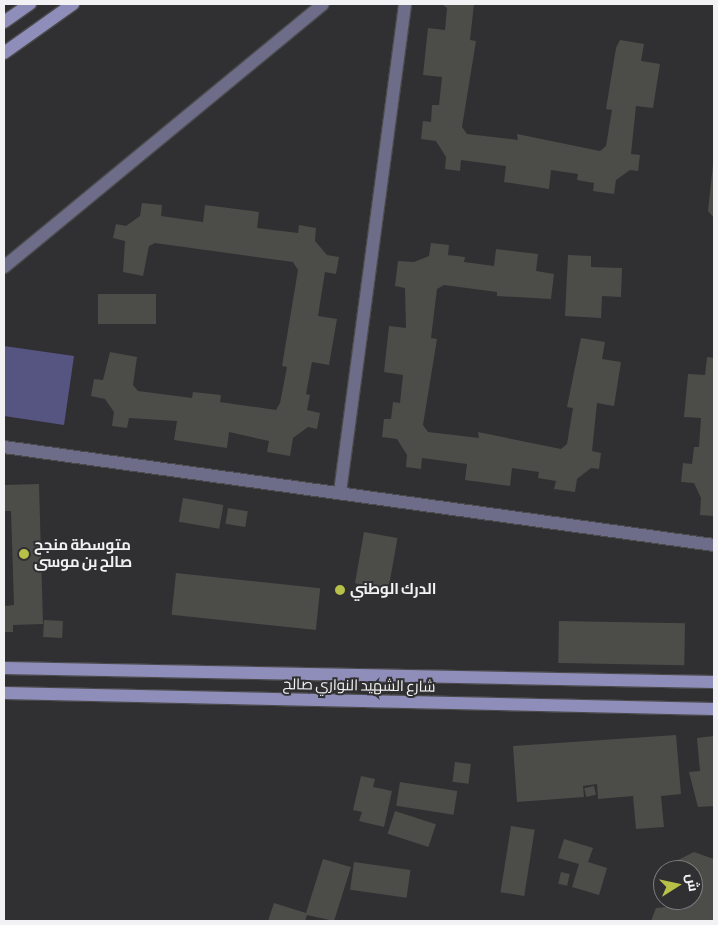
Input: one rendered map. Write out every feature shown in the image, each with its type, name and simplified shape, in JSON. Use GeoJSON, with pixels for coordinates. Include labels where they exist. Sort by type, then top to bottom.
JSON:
{"type":"FeatureCollection","features":[{"type":"Feature","properties":{"kind":"street"},"geometry":{"type":"LineString","coordinates":[[4,22],[30,4]]}},
{"type":"Feature","properties":{"kind":"street"},"geometry":{"type":"LineString","coordinates":[[4,53],[73,4]]}},
{"type":"Feature","properties":{"kind":"street"},"geometry":{"type":"LineString","coordinates":[[4,267],[323,4]]}},
{"type":"Feature","properties":{"kind":"street"},"geometry":{"type":"LineString","coordinates":[[340,492],[405,4]]}},
{"type":"Feature","properties":{"kind":"street"},"geometry":{"type":"LineString","coordinates":[[4,447],[340,492],[714,546]]}},
{"type":"Feature","properties":{"kind":"street","name":"شارع الشهيد النواري صالح"},"geometry":{"type":"LineString","coordinates":[[4,668],[714,682]]}},
{"type":"Feature","properties":{"kind":"street","name":"شارع الشهيد النواري صالح"},"geometry":{"type":"LineString","coordinates":[[4,693],[714,709]]}},
{"type":"Feature","properties":{"kind":"shaded area"},"geometry":{"type":"Polygon","coordinates":[[[4,346],[74,356],[64,425],[4,416],[4,346]]]}},
{"type":"Feature","properties":{"kind":"building"},"geometry":{"type":"Polygon","coordinates":[[[442,4],[474,4],[470,40],[476,41],[462,127],[467,134],[518,140],[517,134],[600,151],[606,146],[612,110],[606,109],[616,48],[620,40],[644,44],[641,61],[660,64],[653,108],[636,106],[631,154],[640,155],[638,171],[630,170],[616,180],[614,194],[593,191],[594,183],[577,180],[578,174],[551,170],[549,189],[504,182],[506,166],[461,160],[460,171],[445,169],[446,157],[436,141],[421,139],[423,121],[431,122],[432,105],[439,105],[442,77],[423,75],[428,28],[445,30],[447,8],[442,4]]]}},
{"type":"Feature","properties":{"kind":"building"},"geometry":{"type":"Polygon","coordinates":[[[714,165],[714,218],[708,211],[714,165]]]}},
{"type":"Feature","properties":{"kind":"building"},"geometry":{"type":"Polygon","coordinates":[[[142,203],[162,205],[161,216],[203,222],[205,205],[259,212],[257,228],[298,233],[299,225],[316,228],[315,241],[327,255],[339,257],[336,274],[325,272],[318,316],[337,319],[329,365],[312,362],[306,394],[310,395],[307,410],[320,413],[317,429],[308,427],[293,438],[290,456],[267,452],[269,441],[229,432],[227,448],[174,440],[177,421],[129,418],[127,428],[112,426],[114,412],[105,399],[91,396],[94,379],[103,380],[110,352],[137,357],[133,385],[138,391],[192,398],[193,392],[221,395],[220,402],[276,410],[280,403],[287,367],[282,366],[298,270],[293,262],[155,243],[149,246],[143,276],[123,272],[125,241],[113,238],[116,224],[126,226],[140,216],[142,203]]]}},
{"type":"Feature","properties":{"kind":"building"},"geometry":{"type":"Polygon","coordinates":[[[431,243],[449,245],[448,255],[465,257],[464,262],[494,266],[496,249],[538,254],[536,271],[554,274],[551,299],[497,296],[497,292],[444,285],[437,289],[431,338],[437,339],[423,425],[428,432],[479,438],[478,432],[561,449],[567,444],[573,408],[567,407],[581,338],[605,342],[602,359],[621,362],[614,406],[597,403],[592,451],[601,453],[599,469],[591,468],[577,479],[575,492],[554,489],[556,481],[538,478],[539,472],[512,468],[510,486],[465,480],[467,464],[422,458],[421,469],[406,467],[407,455],[397,439],[382,437],[384,419],[391,419],[393,402],[400,403],[403,375],[384,372],[389,326],[406,328],[405,288],[395,286],[398,261],[414,262],[429,256],[431,243]]]}},
{"type":"Feature","properties":{"kind":"building"},"geometry":{"type":"Polygon","coordinates":[[[568,255],[591,256],[591,267],[622,268],[621,297],[602,296],[601,318],[565,316],[568,255]]]}},
{"type":"Feature","properties":{"kind":"building"},"geometry":{"type":"Polygon","coordinates":[[[98,294],[156,294],[156,324],[98,324],[98,294]]]}},
{"type":"Feature","properties":{"kind":"building"},"geometry":{"type":"Polygon","coordinates":[[[707,357],[714,358],[714,516],[700,515],[701,498],[694,483],[681,482],[683,463],[692,464],[694,447],[699,447],[701,418],[684,417],[688,374],[705,375],[707,357]]]}},
{"type":"Feature","properties":{"kind":"building","name":"متوسطة منجح صالح بن موسى"},"geometry":{"type":"Polygon","coordinates":[[[39,484],[43,624],[13,625],[13,632],[4,632],[4,606],[14,605],[11,511],[4,511],[4,485],[39,484]]]}},
{"type":"Feature","properties":{"kind":"building"},"geometry":{"type":"Polygon","coordinates":[[[183,498],[223,505],[219,529],[179,522],[183,498]]]}},
{"type":"Feature","properties":{"kind":"building"},"geometry":{"type":"Polygon","coordinates":[[[228,508],[248,511],[245,527],[225,524],[228,508]]]}},
{"type":"Feature","properties":{"kind":"building"},"geometry":{"type":"Polygon","coordinates":[[[364,532],[397,538],[388,589],[355,583],[364,532]]]}},
{"type":"Feature","properties":{"kind":"building"},"geometry":{"type":"Polygon","coordinates":[[[176,573],[320,588],[316,630],[172,615],[176,573]]]}},
{"type":"Feature","properties":{"kind":"building"},"geometry":{"type":"Polygon","coordinates":[[[44,620],[63,621],[62,638],[43,637],[44,620]]]}},
{"type":"Feature","properties":{"kind":"building"},"geometry":{"type":"Polygon","coordinates":[[[559,621],[685,623],[684,665],[558,663],[559,621]]]}},
{"type":"Feature","properties":{"kind":"building"},"geometry":{"type":"Polygon","coordinates":[[[676,735],[681,794],[661,796],[664,827],[636,829],[633,796],[598,799],[597,784],[583,786],[584,797],[517,802],[513,746],[676,735]]]}},
{"type":"Feature","properties":{"kind":"building"},"geometry":{"type":"Polygon","coordinates":[[[714,736],[714,806],[698,807],[689,772],[700,771],[697,738],[714,736]]]}},
{"type":"Feature","properties":{"kind":"building"},"geometry":{"type":"Polygon","coordinates":[[[455,762],[471,764],[468,784],[453,782],[455,762]]]}},
{"type":"Feature","properties":{"kind":"building"},"geometry":{"type":"Polygon","coordinates":[[[361,776],[375,779],[373,787],[392,791],[384,827],[359,821],[362,812],[353,810],[361,776]]]}},
{"type":"Feature","properties":{"kind":"building"},"geometry":{"type":"Polygon","coordinates":[[[400,782],[457,791],[454,815],[396,806],[400,782]]]}},
{"type":"Feature","properties":{"kind":"building"},"geometry":{"type":"Polygon","coordinates":[[[594,786],[596,795],[586,797],[584,788],[594,786]]]}},
{"type":"Feature","properties":{"kind":"building"},"geometry":{"type":"Polygon","coordinates":[[[395,811],[436,824],[428,847],[388,834],[395,811]]]}},
{"type":"Feature","properties":{"kind":"building"},"geometry":{"type":"Polygon","coordinates":[[[511,826],[535,830],[524,896],[501,892],[511,826]]]}},
{"type":"Feature","properties":{"kind":"building"},"geometry":{"type":"Polygon","coordinates":[[[564,839],[593,848],[588,862],[607,868],[599,895],[572,887],[579,864],[558,858],[564,839]]]}},
{"type":"Feature","properties":{"kind":"building"},"geometry":{"type":"Polygon","coordinates":[[[694,852],[714,859],[714,921],[651,921],[655,910],[703,910],[703,860],[678,860],[694,852]]]}},
{"type":"Feature","properties":{"kind":"building"},"geometry":{"type":"Polygon","coordinates":[[[323,859],[351,867],[334,921],[307,915],[305,921],[268,921],[274,903],[306,913],[323,859]]]}},
{"type":"Feature","properties":{"kind":"building"},"geometry":{"type":"Polygon","coordinates":[[[354,862],[410,870],[407,898],[350,890],[354,862]]]}},
{"type":"Feature","properties":{"kind":"building"},"geometry":{"type":"Polygon","coordinates":[[[561,872],[570,874],[567,886],[558,884],[561,872]]]}},
{"type":"Feature","properties":{"kind":"place","name":"متوسطة منجح صالح بن موسى"},"geometry":{"type":"Point","coordinates":[24,554]}},
{"type":"Feature","properties":{"kind":"place","name":"الدرك الوطني"},"geometry":{"type":"Point","coordinates":[340,590]}}]}
